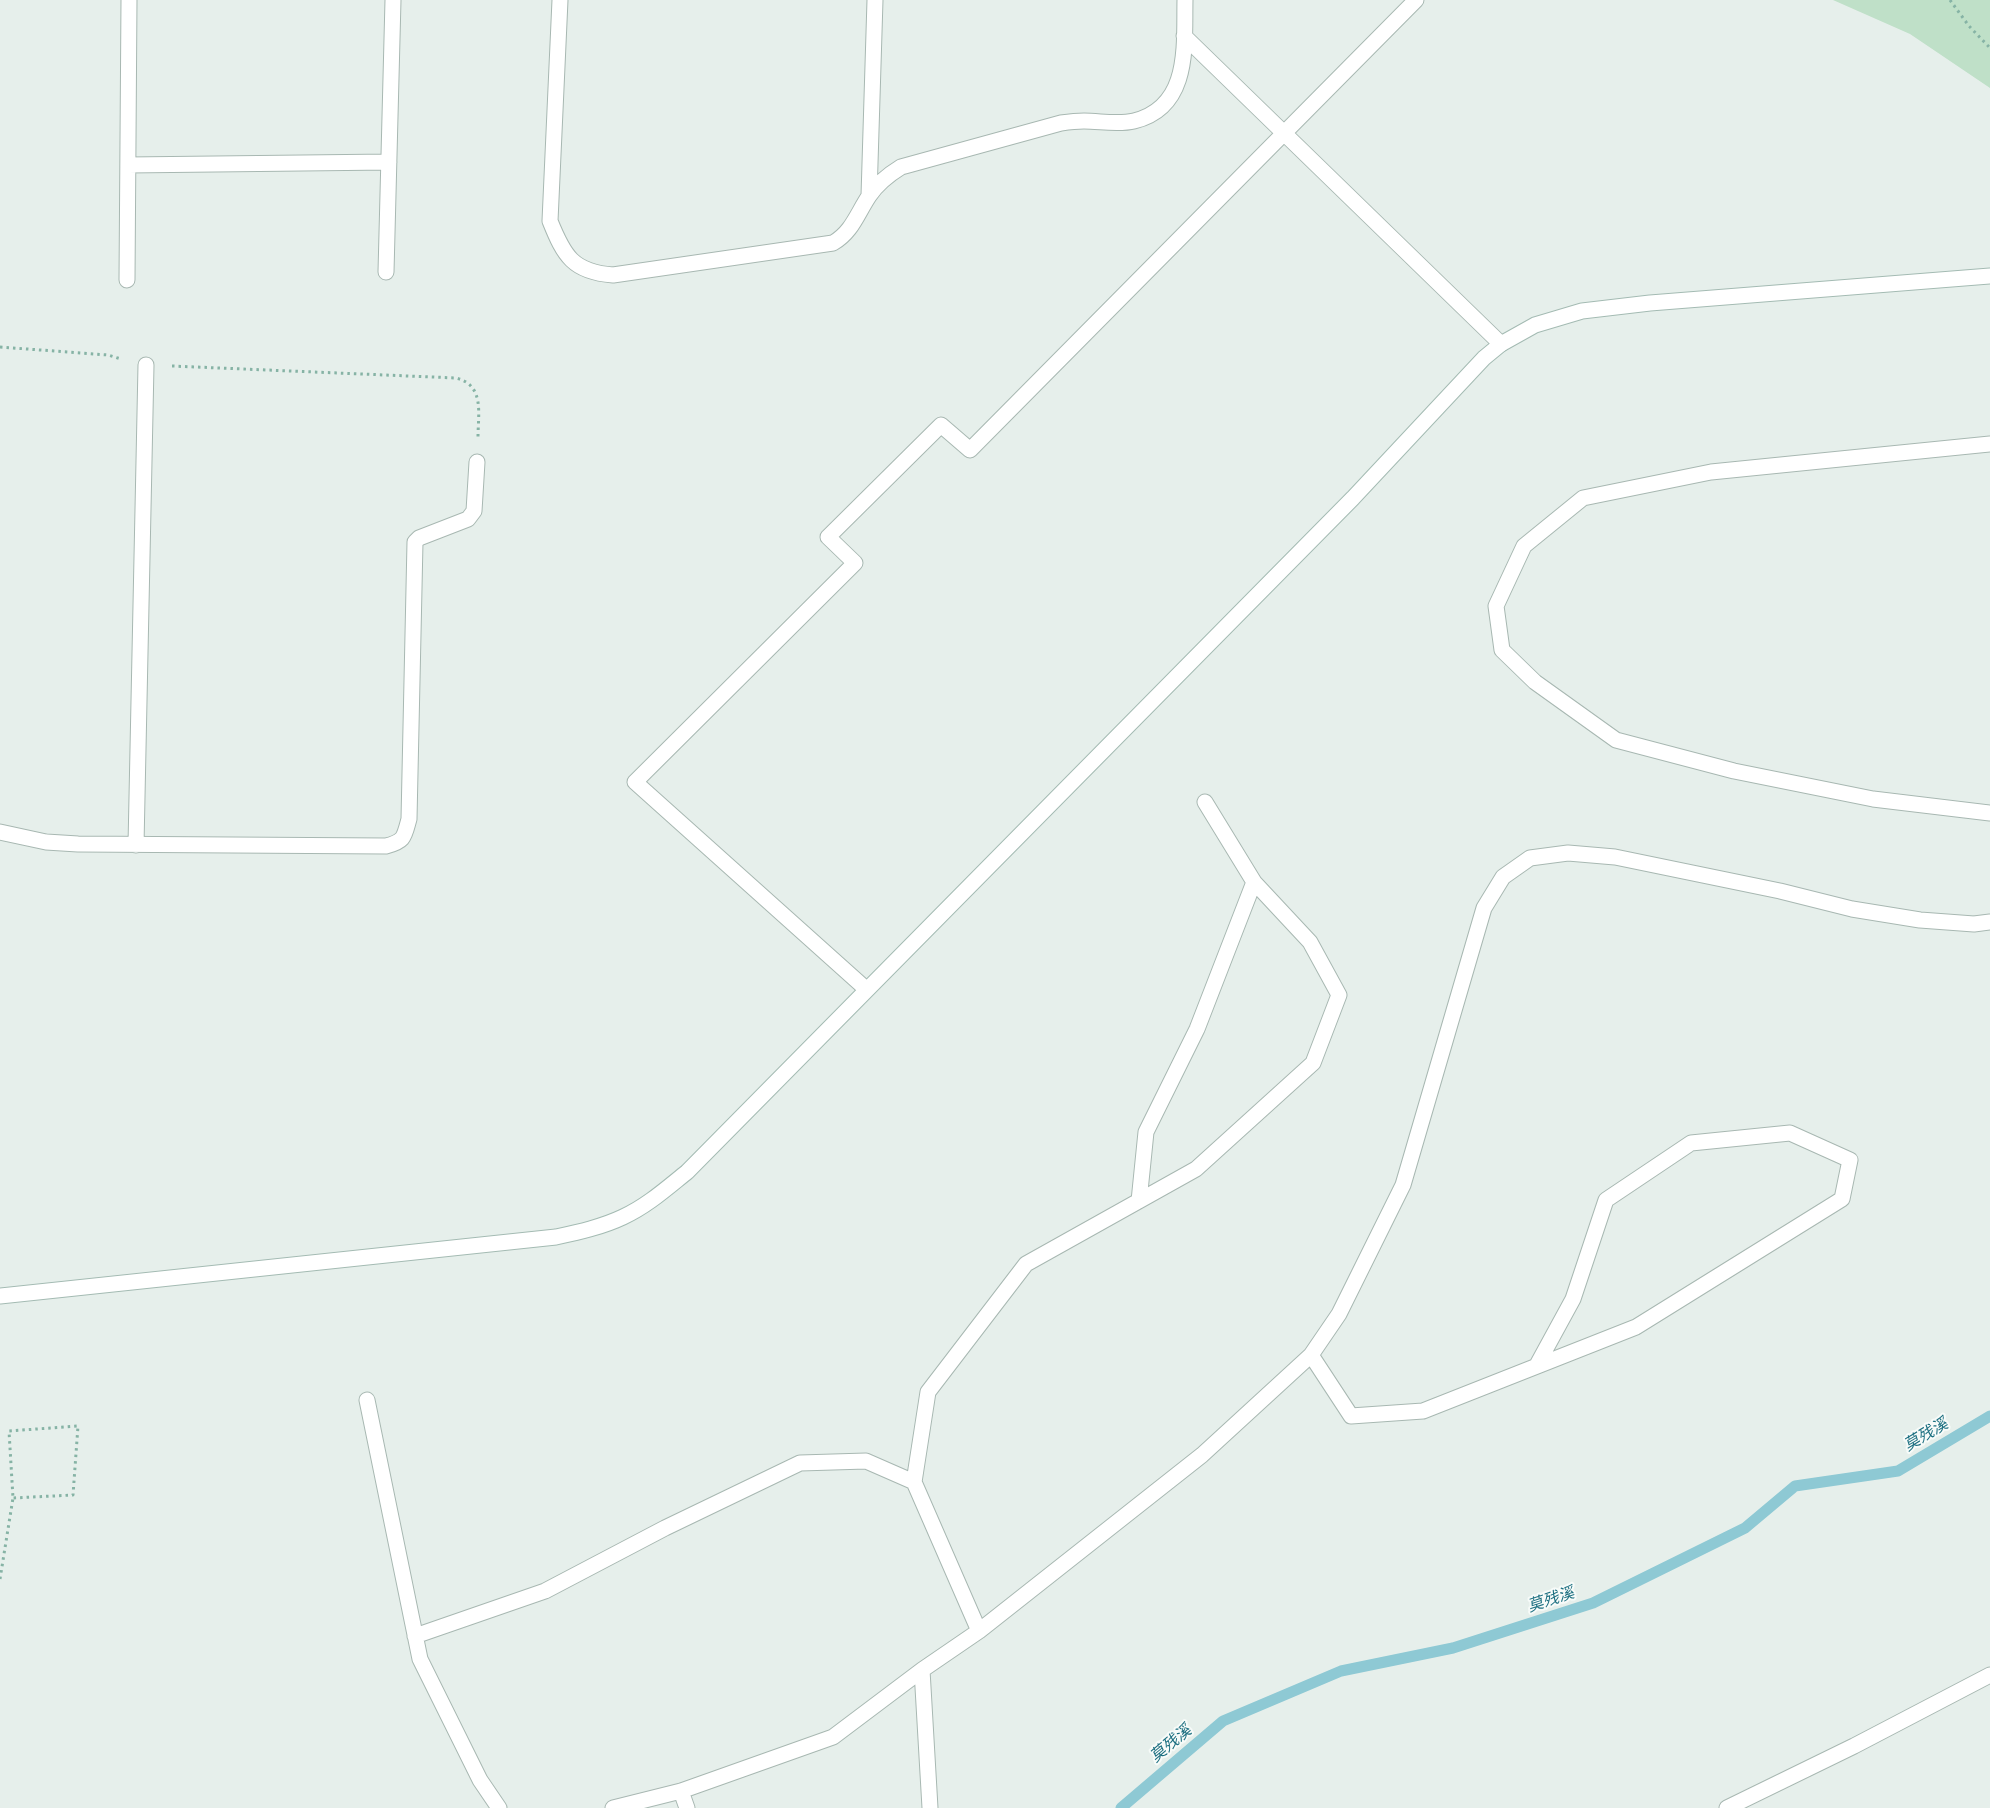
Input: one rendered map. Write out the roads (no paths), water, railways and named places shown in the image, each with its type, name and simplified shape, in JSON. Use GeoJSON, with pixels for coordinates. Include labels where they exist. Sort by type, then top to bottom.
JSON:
{"type":"FeatureCollection","features":[{"type":"Feature","properties":{"kind":"street"},"geometry":{"type":"LineString","coordinates":[[127,280],[129,0]]}},
{"type":"Feature","properties":{"kind":"street"},"geometry":{"type":"LineString","coordinates":[[386,272],[393,0]]}},
{"type":"Feature","properties":{"kind":"street"},"geometry":{"type":"LineString","coordinates":[[560,0],[550,221],[564,250],[577,265],[590,272],[613,275],[834,243],[843,237],[869,196],[885,177],[901,168],[1061,123],[1134,121],[1150,115],[1171,96],[1180,79],[1184,54],[1185,0]]}},
{"type":"Feature","properties":{"kind":"street"},"geometry":{"type":"LineString","coordinates":[[869,196],[876,0]]}},
{"type":"Feature","properties":{"kind":"street"},"geometry":{"type":"LineString","coordinates":[[866,989],[635,782],[855,564],[828,537],[941,425],[970,450],[1416,0]]}},
{"type":"Feature","properties":{"kind":"street"},"geometry":{"type":"LineString","coordinates":[[1184,36],[1501,344]]}},
{"type":"Feature","properties":{"kind":"street"},"geometry":{"type":"LineString","coordinates":[[128,165],[388,162]]}},
{"type":"Feature","properties":{"kind":"street"},"geometry":{"type":"LineString","coordinates":[[0,1296],[528,1241],[592,1229],[624,1217],[654,1199],[687,1172],[1346,505],[1484,358],[1501,344],[1535,325],[1582,311],[1650,303],[1990,276]]}},
{"type":"Feature","properties":{"kind":"street"},"geometry":{"type":"LineString","coordinates":[[136,845],[146,365]]}},
{"type":"Feature","properties":{"kind":"street"},"geometry":{"type":"LineString","coordinates":[[1990,444],[1711,472],[1583,498],[1524,546],[1496,606],[1502,650],[1535,682],[1616,740],[1734,771],[1864,797],[1990,812]]}},
{"type":"Feature","properties":{"kind":"street"},"geometry":{"type":"LineString","coordinates":[[0,832],[46,842],[136,845],[386,846],[400,842],[404,836],[409,819],[415,542],[419,538],[468,519],[474,511],[477,462]]}},
{"type":"Feature","properties":{"kind":"street"},"geometry":{"type":"LineString","coordinates":[[979,1631],[914,1482],[928,1392],[1026,1264],[1196,1169],[1313,1063],[1339,995],[1310,942],[1254,882],[1205,802]]}},
{"type":"Feature","properties":{"kind":"street"},"geometry":{"type":"LineString","coordinates":[[613,1808],[681,1791],[833,1737],[922,1670],[979,1631],[1202,1455],[1311,1355],[1339,1314],[1403,1185],[1484,908],[1503,877],[1530,858],[1568,853],[1615,857],[1780,891],[1852,909],[1920,920],[1974,924],[1990,922]]}},
{"type":"Feature","properties":{"kind":"street"},"geometry":{"type":"LineString","coordinates":[[1139,1201],[1146,1132],[1197,1028],[1254,882]]}},
{"type":"Feature","properties":{"kind":"street"},"geometry":{"type":"LineString","coordinates":[[1311,1355],[1351,1416],[1423,1410],[1536,1366],[1636,1327],[1842,1199],[1850,1160],[1790,1133],[1691,1144],[1606,1200],[1573,1298],[1536,1366]]}},
{"type":"Feature","properties":{"kind":"street"},"geometry":{"type":"LineString","coordinates":[[366,1400],[420,1659],[480,1780],[499,1808]]}},
{"type":"Feature","properties":{"kind":"street"},"geometry":{"type":"LineString","coordinates":[[415,1636],[545,1591],[665,1528],[800,1463],[866,1461],[914,1482]]}},
{"type":"Feature","properties":{"kind":"street"},"geometry":{"type":"LineString","coordinates":[[922,1670],[930,1808]]}},
{"type":"Feature","properties":{"kind":"street"},"geometry":{"type":"LineString","coordinates":[[1727,1808],[1854,1746],[1990,1675]]}},
{"type":"Feature","properties":{"kind":"street"},"geometry":{"type":"LineString","coordinates":[[681,1791],[687,1808]]}},
{"type":"Feature","properties":{"kind":"waterway","name":"莫残溪"},"geometry":{"type":"LineString","coordinates":[[1121,1808],[1223,1721],[1341,1671],[1453,1648],[1593,1603],[1745,1528],[1795,1486],[1898,1471],[1990,1416]]}}]}
